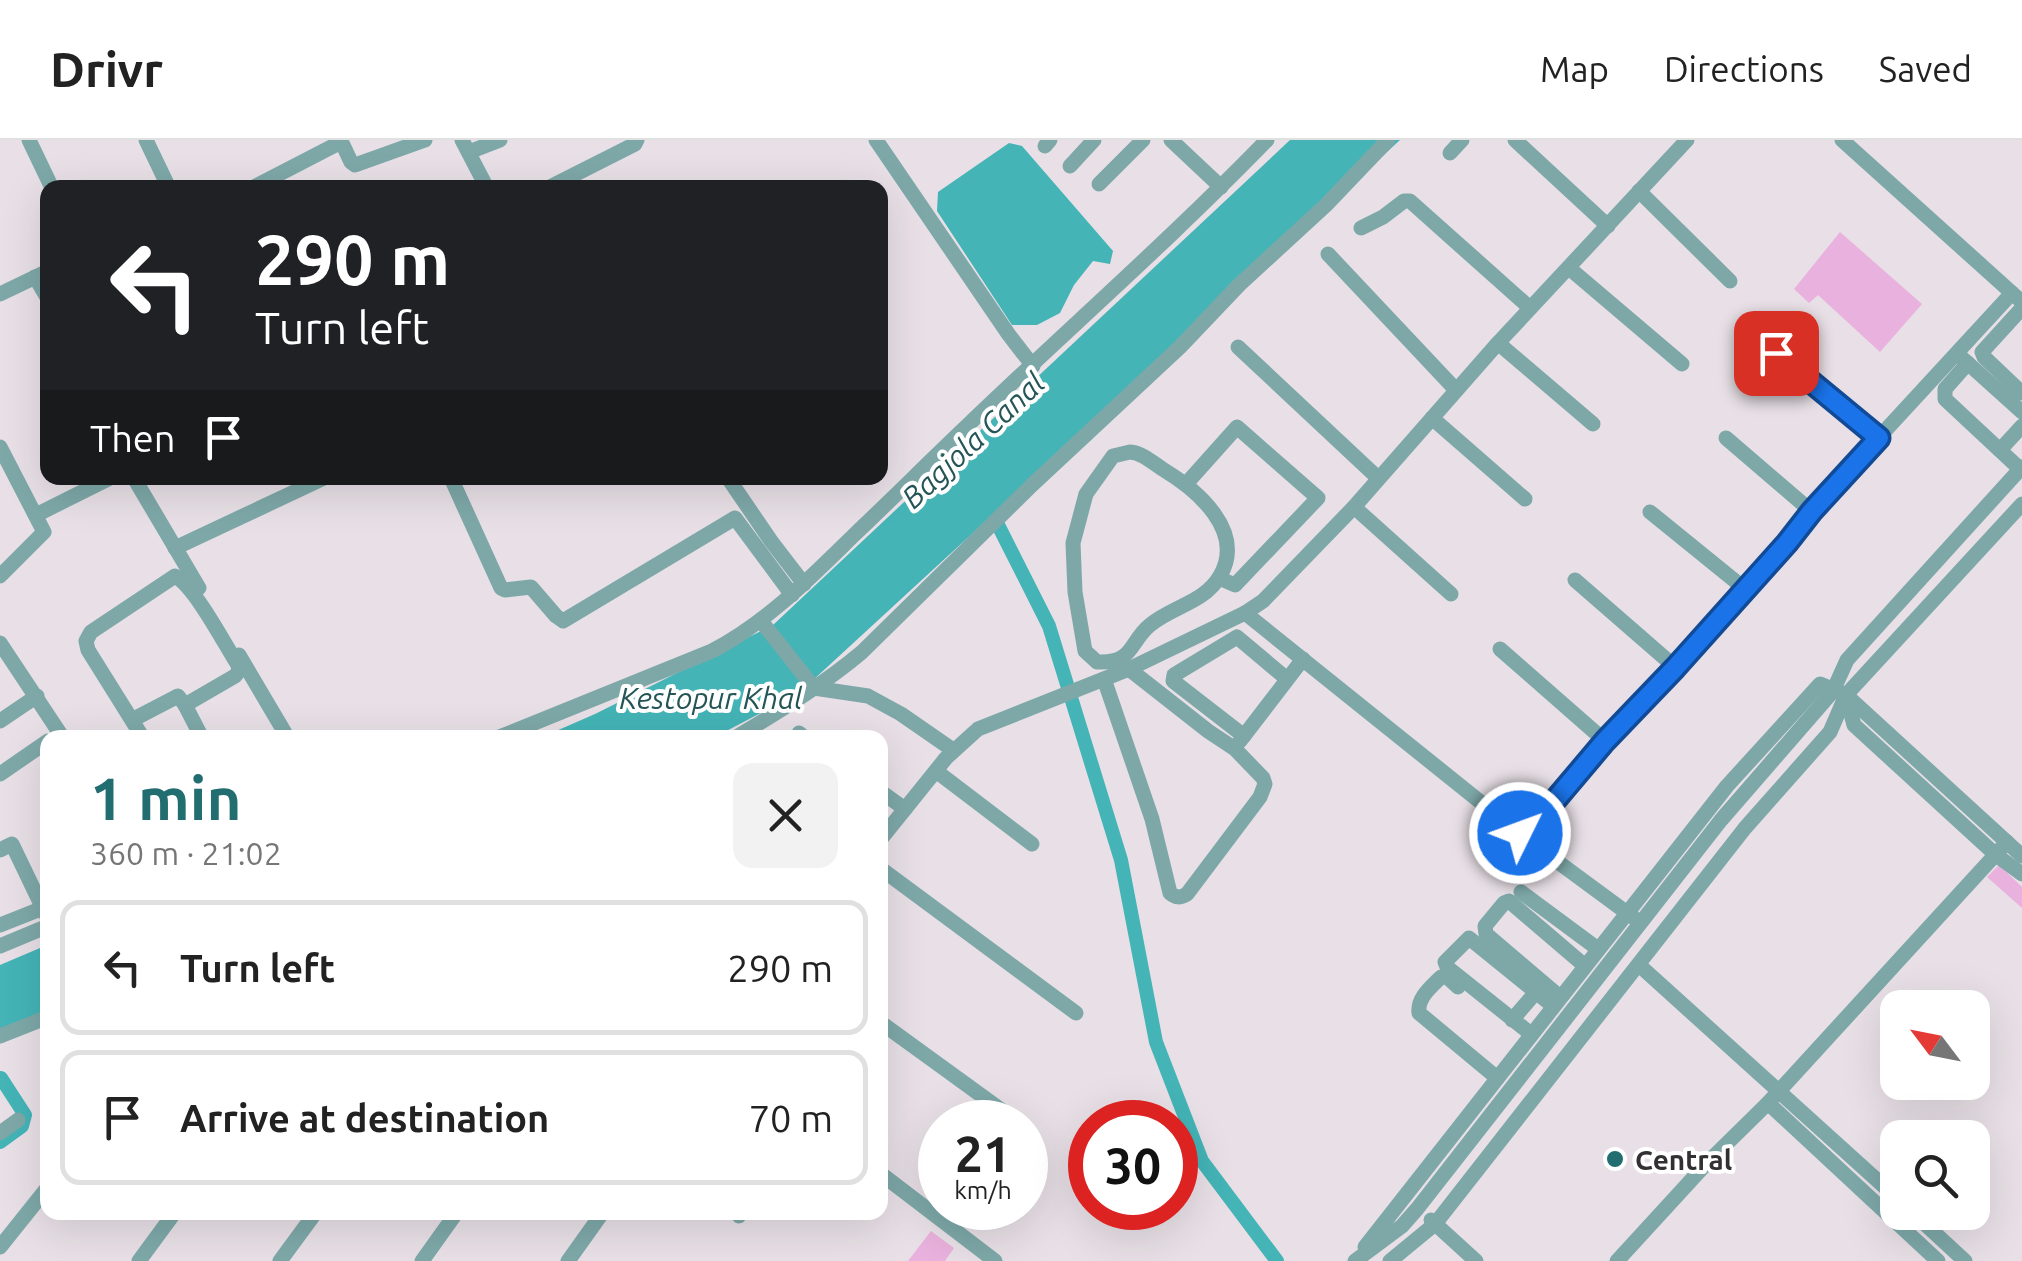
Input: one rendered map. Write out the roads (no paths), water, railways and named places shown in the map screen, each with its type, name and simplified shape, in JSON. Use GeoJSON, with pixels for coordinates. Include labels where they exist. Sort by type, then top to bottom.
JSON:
{"type":"FeatureCollection","features":[{"type":"Feature","properties":{"kind":"street"},"geometry":{"type":"LineString","coordinates":[[30,140],[48,180]]}},
{"type":"Feature","properties":{"kind":"street"},"geometry":{"type":"LineString","coordinates":[[146,140],[166,180]]}},
{"type":"Feature","properties":{"kind":"street"},"geometry":{"type":"LineString","coordinates":[[370,140],[378,158]]}},
{"type":"Feature","properties":{"kind":"street"},"geometry":{"type":"LineString","coordinates":[[267,180],[338,143],[353,164],[378,158],[395,145],[425,140]]}},
{"type":"Feature","properties":{"kind":"street"},"geometry":{"type":"LineString","coordinates":[[483,180],[466,146],[500,140]]}},
{"type":"Feature","properties":{"kind":"street"},"geometry":{"type":"LineString","coordinates":[[564,180],[637,140]]}},
{"type":"Feature","properties":{"kind":"street"},"geometry":{"type":"LineString","coordinates":[[876,140],[1033,366]]}},
{"type":"Feature","properties":{"kind":"street"},"geometry":{"type":"LineString","coordinates":[[1070,166],[1094,140]]}},
{"type":"Feature","properties":{"kind":"street"},"geometry":{"type":"LineString","coordinates":[[1100,184],[1143,140]]}},
{"type":"Feature","properties":{"kind":"street"},"geometry":{"type":"LineString","coordinates":[[1171,140],[1221,188]]}},
{"type":"Feature","properties":{"kind":"street"},"geometry":{"type":"LineString","coordinates":[[517,730],[712,650],[761,621],[1221,188],[1267,140]]}},
{"type":"Feature","properties":{"kind":"street"},"geometry":{"type":"LineString","coordinates":[[747,730],[862,652],[1180,347],[1250,274],[1326,205],[1388,140]]}},
{"type":"Feature","properties":{"kind":"street"},"geometry":{"type":"LineString","coordinates":[[1450,153],[1462,140]]}},
{"type":"Feature","properties":{"kind":"street"},"geometry":{"type":"LineString","coordinates":[[1515,140],[1608,226]]}},
{"type":"Feature","properties":{"kind":"street"},"geometry":{"type":"LineString","coordinates":[[1842,140],[2018,310]]}},
{"type":"Feature","properties":{"kind":"street"},"geometry":{"type":"LineString","coordinates":[[1124,666],[1149,625],[1215,608],[1247,612],[1277,589],[1683,141]]}},
{"type":"Feature","properties":{"kind":"street"},"geometry":{"type":"LineString","coordinates":[[1639,191],[1730,281]]}},
{"type":"Feature","properties":{"kind":"street"},"geometry":{"type":"LineString","coordinates":[[1361,228],[1410,201],[1530,308]]}},
{"type":"Feature","properties":{"kind":"street"},"geometry":{"type":"LineString","coordinates":[[1328,254],[1456,390]]}},
{"type":"Feature","properties":{"kind":"street"},"geometry":{"type":"LineString","coordinates":[[1569,268],[1682,364]]}},
{"type":"Feature","properties":{"kind":"street"},"geometry":{"type":"LineString","coordinates":[[0,294],[40,274]]}},
{"type":"Feature","properties":{"kind":"street"},"geometry":{"type":"LineString","coordinates":[[1524,837],[1605,741],[1879,438],[2018,310]]}},
{"type":"Feature","properties":{"kind":"street"},"geometry":{"type":"LineString","coordinates":[[2018,310],[1982,354],[2022,393]]}},
{"type":"Feature","properties":{"kind":"street"},"geometry":{"type":"LineString","coordinates":[[1498,343],[1593,424]]}},
{"type":"Feature","properties":{"kind":"street"},"geometry":{"type":"LineString","coordinates":[[1238,347],[1378,478]]}},
{"type":"Feature","properties":{"kind":"street"},"geometry":{"type":"LineString","coordinates":[[1776,353],[1879,438]]}},
{"type":"Feature","properties":{"kind":"street"},"geometry":{"type":"LineString","coordinates":[[1962,358],[2022,412]]}},
{"type":"Feature","properties":{"kind":"street"},"geometry":{"type":"LineString","coordinates":[[1390,1261],[1436,1224],[1745,828],[1830,732],[1847,660],[2021,468],[1945,400],[1946,389],[1962,358]]}},
{"type":"Feature","properties":{"kind":"street"},"geometry":{"type":"LineString","coordinates":[[1432,418],[1525,499]]}},
{"type":"Feature","properties":{"kind":"street"},"geometry":{"type":"LineString","coordinates":[[1186,484],[1237,427],[1318,498],[1235,585]]}},
{"type":"Feature","properties":{"kind":"street"},"geometry":{"type":"LineString","coordinates":[[2000,450],[2019,434]]}},
{"type":"Feature","properties":{"kind":"street"},"geometry":{"type":"LineString","coordinates":[[1726,438],[1812,511]]}},
{"type":"Feature","properties":{"kind":"street"},"geometry":{"type":"LineString","coordinates":[[0,447],[43,529],[43,534],[0,576]]}},
{"type":"Feature","properties":{"kind":"street"},"geometry":{"type":"LineString","coordinates":[[888,830],[953,750],[978,729],[1098,681],[1124,666],[1215,608],[1226,550],[1222,526],[1210,506],[1186,484],[1140,453],[1113,456],[1086,494],[1073,543],[1085,651],[1096,662],[1124,666],[1208,732],[1239,742]]}},
{"type":"Feature","properties":{"kind":"street"},"geometry":{"type":"LineString","coordinates":[[36,515],[96,485]]}},
{"type":"Feature","properties":{"kind":"street"},"geometry":{"type":"LineString","coordinates":[[138,485],[283,730]]}},
{"type":"Feature","properties":{"kind":"street"},"geometry":{"type":"LineString","coordinates":[[176,548],[309,485]]}},
{"type":"Feature","properties":{"kind":"street"},"geometry":{"type":"LineString","coordinates":[[453,485],[501,588],[531,588],[563,621],[742,512]]}},
{"type":"Feature","properties":{"kind":"street"},"geometry":{"type":"LineString","coordinates":[[731,485],[742,512],[798,589]]}},
{"type":"Feature","properties":{"kind":"street"},"geometry":{"type":"LineString","coordinates":[[1355,1261],[1402,1226],[1417,1209],[1721,820],[2022,504]]}},
{"type":"Feature","properties":{"kind":"street"},"geometry":{"type":"LineString","coordinates":[[1354,507],[1451,594]]}},
{"type":"Feature","properties":{"kind":"street"},"geometry":{"type":"LineString","coordinates":[[1650,512],[1745,590]]}},
{"type":"Feature","properties":{"kind":"street"},"geometry":{"type":"LineString","coordinates":[[138,730],[86,641],[91,632],[175,576],[183,580],[240,669],[235,676],[185,705]]}},
{"type":"Feature","properties":{"kind":"street"},"geometry":{"type":"LineString","coordinates":[[1219,578],[1235,585],[1247,612],[1303,660],[1524,837],[1641,923]]}},
{"type":"Feature","properties":{"kind":"street"},"geometry":{"type":"LineString","coordinates":[[1575,580],[1675,668]]}},
{"type":"Feature","properties":{"kind":"street"},"geometry":{"type":"LineString","coordinates":[[761,621],[813,686],[868,696],[953,750]]}},
{"type":"Feature","properties":{"kind":"street"},"geometry":{"type":"LineString","coordinates":[[1098,681],[1139,778],[1174,896],[1187,894],[1264,790],[1263,778],[1239,742],[1173,681],[1174,676],[1236,636],[1288,679]]}},
{"type":"Feature","properties":{"kind":"street"},"geometry":{"type":"LineString","coordinates":[[0,643],[6,665],[37,696],[53,730]]}},
{"type":"Feature","properties":{"kind":"street"},"geometry":{"type":"LineString","coordinates":[[1500,649],[1605,741]]}},
{"type":"Feature","properties":{"kind":"street"},"geometry":{"type":"LineString","coordinates":[[1239,742],[1303,660]]}},
{"type":"Feature","properties":{"kind":"street"},"geometry":{"type":"LineString","coordinates":[[1355,1261],[1726,786],[1820,684],[1840,693],[2022,856]]}},
{"type":"Feature","properties":{"kind":"street"},"geometry":{"type":"LineString","coordinates":[[1840,693],[1854,725],[1996,855],[2022,874]]}},
{"type":"Feature","properties":{"kind":"street"},"geometry":{"type":"LineString","coordinates":[[0,721],[37,696]]}},
{"type":"Feature","properties":{"kind":"street"},"geometry":{"type":"LineString","coordinates":[[132,720],[178,696],[198,730]]}},
{"type":"Feature","properties":{"kind":"street"},"geometry":{"type":"LineString","coordinates":[[0,774],[40,748]]}},
{"type":"Feature","properties":{"kind":"street"},"geometry":{"type":"LineString","coordinates":[[936,771],[1032,844]]}},
{"type":"Feature","properties":{"kind":"street"},"geometry":{"type":"LineString","coordinates":[[888,797],[905,809]]}},
{"type":"Feature","properties":{"kind":"street"},"geometry":{"type":"LineString","coordinates":[[1618,1261],[2008,842]]}},
{"type":"Feature","properties":{"kind":"street"},"geometry":{"type":"LineString","coordinates":[[0,850],[12,844],[40,905]]}},
{"type":"Feature","properties":{"kind":"street"},"geometry":{"type":"LineString","coordinates":[[888,874],[1076,1012]]}},
{"type":"Feature","properties":{"kind":"street"},"geometry":{"type":"LineString","coordinates":[[1521,892],[1598,949]]}},
{"type":"Feature","properties":{"kind":"street"},"geometry":{"type":"LineString","coordinates":[[1556,1002],[1486,934],[1494,914],[1504,902],[1512,903],[1585,966]]}},
{"type":"Feature","properties":{"kind":"street"},"geometry":{"type":"LineString","coordinates":[[0,925],[40,919]]}},
{"type":"Feature","properties":{"kind":"street"},"geometry":{"type":"LineString","coordinates":[[0,946],[40,922]]}},
{"type":"Feature","properties":{"kind":"street"},"geometry":{"type":"LineString","coordinates":[[1528,1038],[1447,967],[1449,957],[1468,938],[1536,992],[1556,1002]]}},
{"type":"Feature","properties":{"kind":"street"},"geometry":{"type":"LineString","coordinates":[[1639,965],[1938,1261]]}},
{"type":"Feature","properties":{"kind":"street"},"geometry":{"type":"LineString","coordinates":[[1496,1077],[1420,1013],[1420,1000],[1441,976],[1446,976],[1528,1038]]}},
{"type":"Feature","properties":{"kind":"street"},"geometry":{"type":"LineString","coordinates":[[1512,1020],[1536,992]]}},
{"type":"Feature","properties":{"kind":"street"},"geometry":{"type":"LineString","coordinates":[[0,1036],[40,1020]]}},
{"type":"Feature","properties":{"kind":"street"},"geometry":{"type":"LineString","coordinates":[[888,1028],[988,1100]]}},
{"type":"Feature","properties":{"kind":"street"},"geometry":{"type":"LineString","coordinates":[[1774,1096],[1880,1184]]}},
{"type":"Feature","properties":{"kind":"street"},"geometry":{"type":"LineString","coordinates":[[0,1133],[18,1120]]}},
{"type":"Feature","properties":{"kind":"street"},"geometry":{"type":"LineString","coordinates":[[888,1180],[995,1261]]}},
{"type":"Feature","properties":{"kind":"street"},"geometry":{"type":"LineString","coordinates":[[0,1247],[40,1198]]}},
{"type":"Feature","properties":{"kind":"street"},"geometry":{"type":"LineString","coordinates":[[1417,1209],[1476,1261]]}},
{"type":"Feature","properties":{"kind":"street"},"geometry":{"type":"LineString","coordinates":[[162,1261],[144,1256],[169,1220]]}},
{"type":"Feature","properties":{"kind":"street"},"geometry":{"type":"LineString","coordinates":[[280,1261],[310,1220]]}},
{"type":"Feature","properties":{"kind":"street"},"geometry":{"type":"LineString","coordinates":[[422,1261],[451,1220]]}},
{"type":"Feature","properties":{"kind":"street"},"geometry":{"type":"LineString","coordinates":[[568,1261],[597,1220]]}},
{"type":"Feature","properties":{"kind":"street"},"geometry":{"type":"LineString","coordinates":[[1931,1230],[1964,1261]]}},
{"type":"Feature","properties":{"kind":"water","name":"Kestopur Khal"},"geometry":{"type":"Polygon","coordinates":[[[1290,140],[1400,140],[799,693],[728,730],[558,730],[773,625],[1290,140]]]}},
{"type":"Feature","properties":{"kind":"water"},"geometry":{"type":"Polygon","coordinates":[[[1009,143],[1022,146],[1113,251],[1110,264],[1093,261],[1074,285],[1060,313],[1037,325],[1012,325],[937,211],[938,192],[1009,143]]]}},
{"type":"Feature","properties":{"kind":"water"},"geometry":{"type":"Polygon","coordinates":[[[40,948],[40,1019],[0,1036],[0,965],[40,948]]]}},
{"type":"Feature","properties":{"kind":"waterway"},"geometry":{"type":"LineString","coordinates":[[992,513],[1049,626],[1121,860],[1156,1042],[1202,1161],[1277,1261]]}},
{"type":"Feature","properties":{"kind":"waterway"},"geometry":{"type":"LineString","coordinates":[[0,1142],[22,1126],[25,1115],[1,1078]]}},
{"type":"Feature","properties":{"kind":"place","name":"Central"},"geometry":{"type":"Point","coordinates":[1615,1159]}},
{"type":"Feature","properties":{"kind":"water label","name":"Bagjola Canal"},"geometry":{"type":"Point","coordinates":[973,440]}}]}
